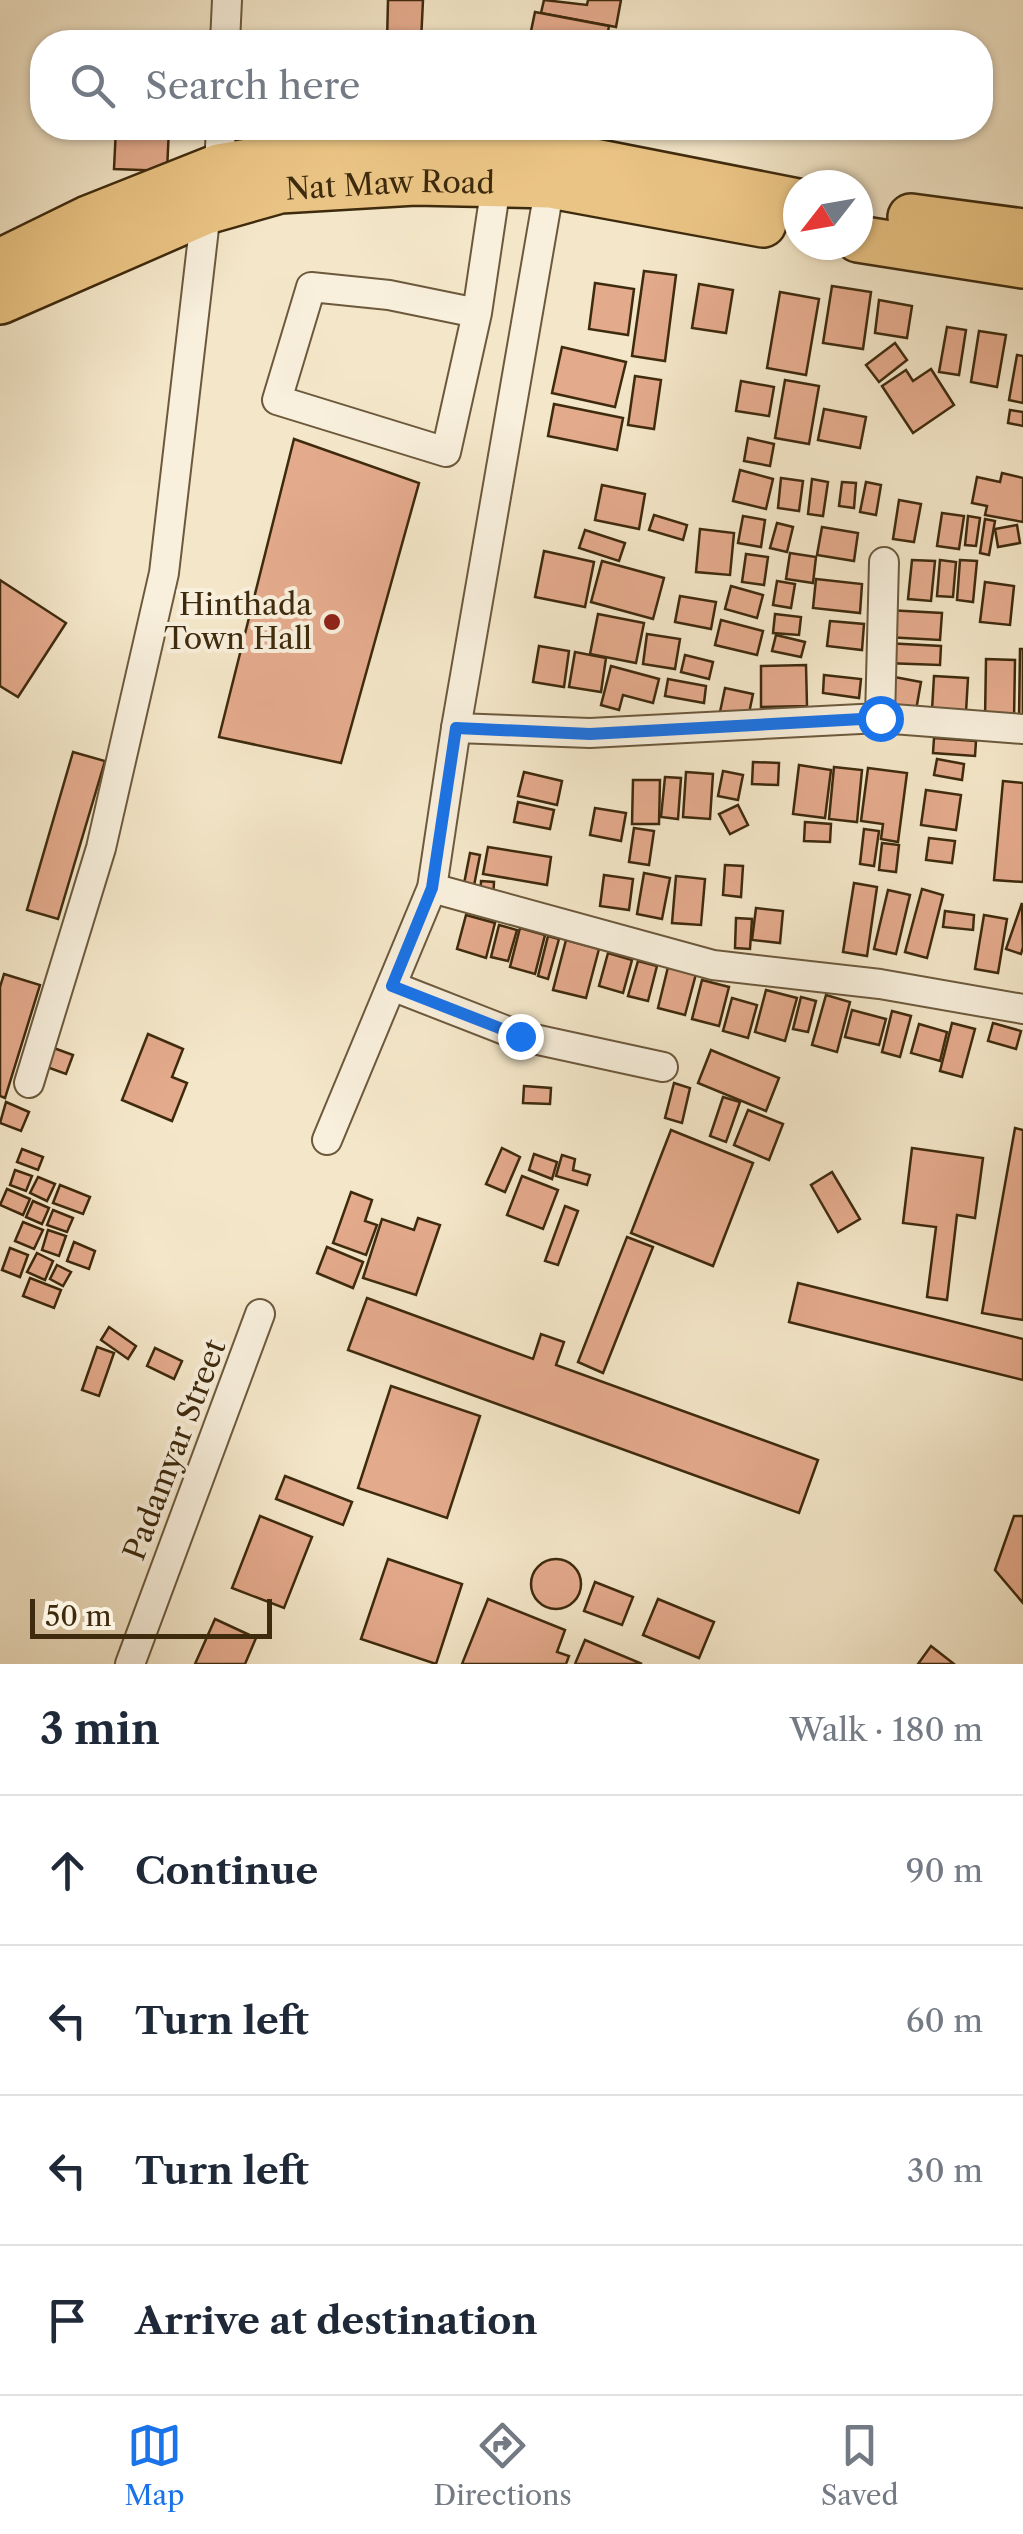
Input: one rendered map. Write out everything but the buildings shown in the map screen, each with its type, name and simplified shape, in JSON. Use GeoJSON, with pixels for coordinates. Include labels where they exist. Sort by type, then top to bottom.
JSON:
{"type":"FeatureCollection","features":[{"type":"Feature","properties":{"kind":"main road","name":"Nat Maw Road"},"geometry":{"type":"LineString","coordinates":[[0,262],[88,220],[220,147],[373,146],[494,169]]}},
{"type":"Feature","properties":{"kind":"main road","name":"Nat Maw Road"},"geometry":{"type":"LineString","coordinates":[[0,300],[206,211],[280,190],[416,182],[494,169],[534,156],[553,169],[684,195],[783,225]]}},
{"type":"Feature","properties":{"kind":"main road","name":"Nat Maw Road"},"geometry":{"type":"LineString","coordinates":[[684,195],[783,201]]}},
{"type":"Feature","properties":{"kind":"main road"},"geometry":{"type":"LineString","coordinates":[[873,213],[1023,232]]}},
{"type":"Feature","properties":{"kind":"main road"},"geometry":{"type":"LineString","coordinates":[[873,241],[1023,265]]}},
{"type":"Feature","properties":{"kind":"street"},"geometry":{"type":"LineString","coordinates":[[226,30],[227,0]]}},
{"type":"Feature","properties":{"kind":"street"},"geometry":{"type":"LineString","coordinates":[[478,313],[389,295],[311,287],[278,400],[446,452],[478,313],[494,169]]}},
{"type":"Feature","properties":{"kind":"street"},"geometry":{"type":"LineString","coordinates":[[328,1140],[432,888],[553,169]]}},
{"type":"Feature","properties":{"kind":"street"},"geometry":{"type":"LineString","coordinates":[[29,1083],[101,848],[164,572],[206,211]]}},
{"type":"Feature","properties":{"kind":"street"},"geometry":{"type":"LineString","coordinates":[[880,718],[884,562]]}},
{"type":"Feature","properties":{"kind":"street"},"geometry":{"type":"LineString","coordinates":[[456,728],[590,734],[880,718],[1023,729]]}},
{"type":"Feature","properties":{"kind":"street"},"geometry":{"type":"LineString","coordinates":[[432,888],[713,965],[880,984],[1023,1009]]}},
{"type":"Feature","properties":{"kind":"street"},"geometry":{"type":"LineString","coordinates":[[392,986],[520,1036],[663,1067]]}},
{"type":"Feature","properties":{"kind":"street","name":"Padamyar Street"},"geometry":{"type":"LineString","coordinates":[[130,1664],[260,1314]]}},
{"type":"Feature","properties":{"kind":"place","name":"Hinthada Town Hall"},"geometry":{"type":"Point","coordinates":[332,622]}},
{"type":"Feature","properties":{"kind":"route"},"geometry":{"type":"LineString","coordinates":[[520,1036],[392,986],[432,888],[456,728],[590,734],[880,718]]}}]}
